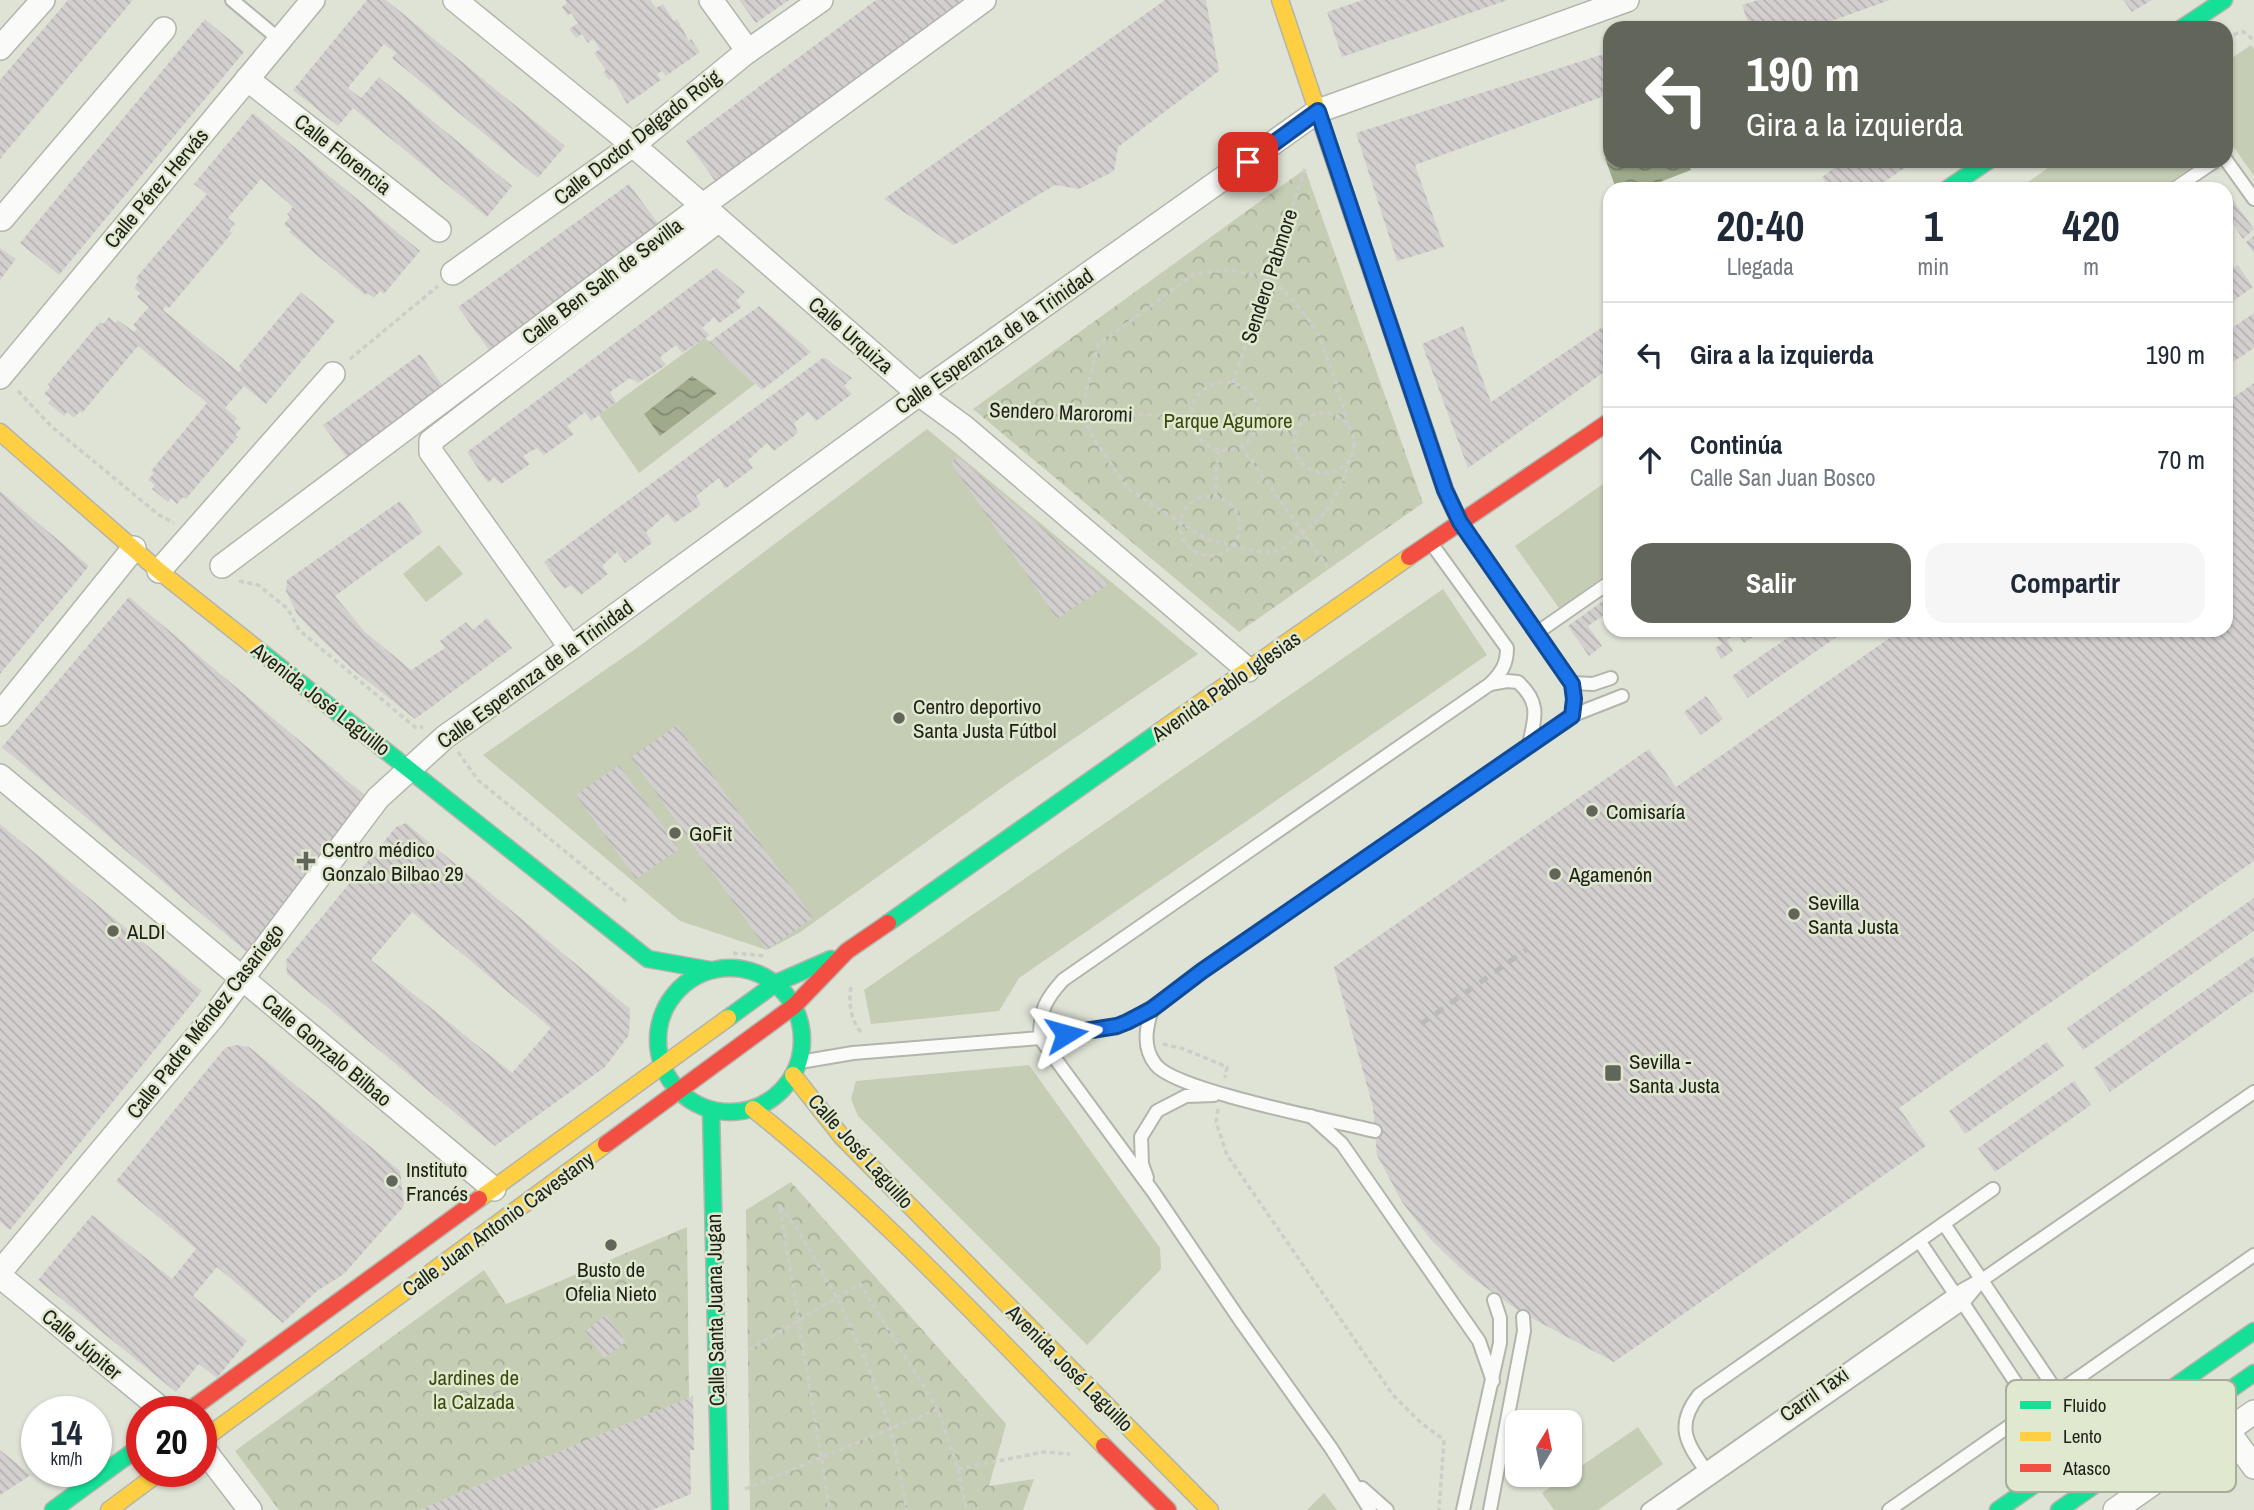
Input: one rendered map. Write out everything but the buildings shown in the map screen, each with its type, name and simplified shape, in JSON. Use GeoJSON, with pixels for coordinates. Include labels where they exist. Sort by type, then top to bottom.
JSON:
{"type":"FeatureCollection","features":[{"type":"Feature","properties":{"kind":"main road"},"geometry":{"type":"LineString","coordinates":[[1280,0],[1445,490],[1460,522]]}},
{"type":"Feature","properties":{"kind":"main road"},"geometry":{"type":"LineString","coordinates":[[2189,21],[2202,7],[2224,0]]}},
{"type":"Feature","properties":{"kind":"main road"},"geometry":{"type":"LineString","coordinates":[[1957,182],[1978,168]]}},
{"type":"Feature","properties":{"kind":"main road","name":"Avenida Pablo Iglesias"},"geometry":{"type":"LineString","coordinates":[[843,954],[1430,542],[1603,426]]}},
{"type":"Feature","properties":{"kind":"main road","name":"Avenida José Laguillo"},"geometry":{"type":"LineString","coordinates":[[0,432],[159,571],[410,770],[652,973]]}},
{"type":"Feature","properties":{"kind":"main road","name":"Calle Juan Antonio Cavestany"},"geometry":{"type":"LineString","coordinates":[[209,1396],[776,983],[843,954]]}},
{"type":"Feature","properties":{"kind":"main road","name":"Calle Juan Antonio Cavestany"},"geometry":{"type":"LineString","coordinates":[[217,1431],[794,1006],[843,954]]}},
{"type":"Feature","properties":{"kind":"main road"},"geometry":{"type":"LineString","coordinates":[[733,967],[755,972],[776,983],[794,1006],[801,1023],[803,1043],[797,1069],[776,1096],[753,1109],[732,1112],[711,1110],[694,1103],[678,1091],[662,1067],[657,1040],[662,1012],[652,973],[710,970],[733,967]]}},
{"type":"Feature","properties":{"kind":"main road"},"geometry":{"type":"LineString","coordinates":[[662,1012],[681,986],[710,970]]}},
{"type":"Feature","properties":{"kind":"main road","name":"Calle José Laguillo"},"geometry":{"type":"LineString","coordinates":[[797,1069],[842,1137],[930,1227]]}},
{"type":"Feature","properties":{"kind":"main road","name":"Calle José Laguillo"},"geometry":{"type":"LineString","coordinates":[[753,1109],[807,1152],[904,1244]]}},
{"type":"Feature","properties":{"kind":"main road","name":"Calle Santa Juana Jugan"},"geometry":{"type":"LineString","coordinates":[[711,1110],[720,1510]]}},
{"type":"Feature","properties":{"kind":"main road","name":"Avenida José Laguillo"},"geometry":{"type":"LineString","coordinates":[[930,1227],[1210,1510]]}},
{"type":"Feature","properties":{"kind":"main road","name":"Avenida José Laguillo"},"geometry":{"type":"LineString","coordinates":[[904,1244],[1168,1510]]}},
{"type":"Feature","properties":{"kind":"main road"},"geometry":{"type":"LineString","coordinates":[[2195,1380],[2254,1331]]}},
{"type":"Feature","properties":{"kind":"main road"},"geometry":{"type":"LineString","coordinates":[[2236,1383],[2254,1373]]}},
{"type":"Feature","properties":{"kind":"main road"},"geometry":{"type":"LineString","coordinates":[[53,1510],[126,1457]]}},
{"type":"Feature","properties":{"kind":"main road"},"geometry":{"type":"LineString","coordinates":[[109,1510],[140,1487]]}},
{"type":"Feature","properties":{"kind":"main road"},"geometry":{"type":"LineString","coordinates":[[1998,1510],[2038,1492]]}},
{"type":"Feature","properties":{"kind":"main road"},"geometry":{"type":"LineString","coordinates":[[2059,1510],[2070,1492]]}},
{"type":"Feature","properties":{"kind":"street"},"geometry":{"type":"LineString","coordinates":[[0,48],[43,0]]}},
{"type":"Feature","properties":{"kind":"street","name":"Calle Pérez Hervás"},"geometry":{"type":"LineString","coordinates":[[0,376],[313,0]]}},
{"type":"Feature","properties":{"kind":"street","name":"Calle Urquiza"},"geometry":{"type":"LineString","coordinates":[[455,0],[633,145],[919,394],[964,427],[1248,670]]}},
{"type":"Feature","properties":{"kind":"street"},"geometry":{"type":"LineString","coordinates":[[711,0],[748,51]]}},
{"type":"Feature","properties":{"kind":"street","name":"Calle Doctor Delgado Roig"},"geometry":{"type":"LineString","coordinates":[[453,274],[633,145],[748,51],[821,0]]}},
{"type":"Feature","properties":{"kind":"street","name":"Calle Ben Salh de Sevilla"},"geometry":{"type":"LineString","coordinates":[[222,566],[710,213],[985,0]]}},
{"type":"Feature","properties":{"kind":"street","name":"Calle Esperanza de la Trinidad"},"geometry":{"type":"LineString","coordinates":[[410,770],[445,737],[919,394],[1318,111],[1627,0]]}},
{"type":"Feature","properties":{"kind":"street"},"geometry":{"type":"LineString","coordinates":[[2,219],[164,29]]}},
{"type":"Feature","properties":{"kind":"street","name":"Calle Florencia"},"geometry":{"type":"LineString","coordinates":[[247,79],[439,230]]}},
{"type":"Feature","properties":{"kind":"street"},"geometry":{"type":"LineString","coordinates":[[571,648],[431,452],[431,442],[710,213]]}},
{"type":"Feature","properties":{"kind":"street"},"geometry":{"type":"LineString","coordinates":[[159,571],[333,374]]}},
{"type":"Feature","properties":{"kind":"street"},"geometry":{"type":"LineString","coordinates":[[0,714],[134,548]]}},
{"type":"Feature","properties":{"kind":"street","name":"Calle Padre Méndez Casariego"},"geometry":{"type":"LineString","coordinates":[[0,1274],[214,1016],[378,798],[410,770]]}},
{"type":"Feature","properties":{"kind":"street","name":"Calle Gonzalo Bilbao"},"geometry":{"type":"LineString","coordinates":[[0,776],[494,1189]]}},
{"type":"Feature","properties":{"kind":"street","name":"Calle Júpiter"},"geometry":{"type":"LineString","coordinates":[[0,1274],[146,1396]]}},
{"type":"Feature","properties":{"kind":"street"},"geometry":{"type":"LineString","coordinates":[[2236,1425],[2254,1412]]}},
{"type":"Feature","properties":{"kind":"street"},"geometry":{"type":"LineString","coordinates":[[2236,1442],[2254,1466]]}},
{"type":"Feature","properties":{"kind":"street"},"geometry":{"type":"LineString","coordinates":[[217,1465],[250,1510]]}},
{"type":"Feature","properties":{"kind":"street"},"geometry":{"type":"LineString","coordinates":[[2115,1510],[2141,1492]]}},
{"type":"Feature","properties":{"kind":"lane"},"geometry":{"type":"LineString","coordinates":[[232,0],[280,40]]}},
{"type":"Feature","properties":{"kind":"lane"},"geometry":{"type":"LineString","coordinates":[[2184,182],[2205,168]]}},
{"type":"Feature","properties":{"kind":"lane"},"geometry":{"type":"LineString","coordinates":[[2232,168],[2254,199]]}},
{"type":"Feature","properties":{"kind":"lane"},"geometry":{"type":"LineString","coordinates":[[1460,522],[1572,684],[1572,716]]}},
{"type":"Feature","properties":{"kind":"lane"},"geometry":{"type":"LineString","coordinates":[[1370,1510],[1352,1478],[1154,1193],[1040,1038],[1040,1023],[1045,1000],[1063,980],[1490,684],[1507,663],[1507,648],[1430,542]]}},
{"type":"Feature","properties":{"kind":"lane"},"geometry":{"type":"LineString","coordinates":[[1538,632],[1603,587]]}},
{"type":"Feature","properties":{"kind":"lane"},"geometry":{"type":"LineString","coordinates":[[1572,684],[1593,684],[1611,678]]}},
{"type":"Feature","properties":{"kind":"lane"},"geometry":{"type":"LineString","coordinates":[[1490,684],[1518,682],[1530,695],[1536,713],[1530,744]]}},
{"type":"Feature","properties":{"kind":"lane"},"geometry":{"type":"LineString","coordinates":[[797,1069],[853,1054],[1040,1038],[1117,1026],[1152,1009],[1203,970],[1572,716],[1622,696]]}},
{"type":"Feature","properties":{"kind":"lane"},"geometry":{"type":"LineString","coordinates":[[1152,1009],[1146,1029],[1148,1052],[1157,1066],[1169,1075],[1221,1094],[1375,1131]]}},
{"type":"Feature","properties":{"kind":"lane"},"geometry":{"type":"LineString","coordinates":[[1648,1510],[1708,1474],[2254,1092]]}},
{"type":"Feature","properties":{"kind":"lane"},"geometry":{"type":"LineString","coordinates":[[1154,1193],[1142,1164],[1141,1137],[1157,1111],[1186,1096],[1221,1094]]}},
{"type":"Feature","properties":{"kind":"lane"},"geometry":{"type":"LineString","coordinates":[[1311,1116],[1342,1144],[1479,1341],[1493,1381]]}},
{"type":"Feature","properties":{"kind":"lane"},"geometry":{"type":"LineString","coordinates":[[1708,1474],[1690,1447],[1684,1428],[1688,1409],[1699,1395],[1993,1189]]}},
{"type":"Feature","properties":{"kind":"lane"},"geometry":{"type":"LineString","coordinates":[[1944,1224],[2049,1380]]}},
{"type":"Feature","properties":{"kind":"lane"},"geometry":{"type":"LineString","coordinates":[[1920,1242],[2013,1380]]}},
{"type":"Feature","properties":{"kind":"lane"},"geometry":{"type":"LineString","coordinates":[[2074,1380],[2254,1255]]}},
{"type":"Feature","properties":{"kind":"lane"},"geometry":{"type":"LineString","coordinates":[[1462,1509],[1500,1343],[1500,1318],[1494,1300]]}},
{"type":"Feature","properties":{"kind":"lane"},"geometry":{"type":"LineString","coordinates":[[1490,1510],[1524,1331],[1523,1317]]}},
{"type":"Feature","properties":{"kind":"lane"},"geometry":{"type":"LineString","coordinates":[[1889,1510],[2006,1429]]}},
{"type":"Feature","properties":{"kind":"lane"},"geometry":{"type":"LineString","coordinates":[[1665,1510],[1708,1474]]}},
{"type":"Feature","properties":{"kind":"lane"},"geometry":{"type":"LineString","coordinates":[[1352,1478],[1387,1510]]}},
{"type":"Feature","properties":{"kind":"path"},"geometry":{"type":"LineString","coordinates":[[2233,35],[2242,31],[2253,39]]}},
{"type":"Feature","properties":{"kind":"path","name":"Sendero Pabmore"},"geometry":{"type":"LineString","coordinates":[[1233,383],[1305,169]]}},
{"type":"Feature","properties":{"kind":"path"},"geometry":{"type":"LineString","coordinates":[[1228,270],[1269,277],[1293,300],[1317,331],[1335,379],[1354,444],[1341,487],[1326,512],[1279,551],[1259,552],[1206,539],[1128,489],[1092,436],[1080,413],[1098,345],[1195,273],[1228,270]]}},
{"type":"Feature","properties":{"kind":"path"},"geometry":{"type":"LineString","coordinates":[[333,374],[453,274]]}},
{"type":"Feature","properties":{"kind":"path"},"geometry":{"type":"LineString","coordinates":[[0,376],[28,400],[51,426],[159,515],[190,535]]}},
{"type":"Feature","properties":{"kind":"path"},"geometry":{"type":"LineString","coordinates":[[1222,382],[1233,383],[1242,386],[1251,394],[1258,408],[1258,426],[1250,439],[1241,446],[1218,449],[1206,444],[1198,436],[1191,416],[1196,400],[1203,390],[1222,382]]}},
{"type":"Feature","properties":{"kind":"path","name":"Sendero Maroromi"},"geometry":{"type":"LineString","coordinates":[[974,409],[1191,416]]}},
{"type":"Feature","properties":{"kind":"path"},"geometry":{"type":"LineString","coordinates":[[1348,425],[1340,418],[1321,413],[1305,419],[1296,433],[1295,451],[1305,466],[1313,471],[1331,472],[1347,462],[1352,453]]}},
{"type":"Feature","properties":{"kind":"path"},"geometry":{"type":"LineString","coordinates":[[1258,426],[1296,433]]}},
{"type":"Feature","properties":{"kind":"path"},"geometry":{"type":"LineString","coordinates":[[1241,446],[1329,569]]}},
{"type":"Feature","properties":{"kind":"path"},"geometry":{"type":"LineString","coordinates":[[1215,497],[1218,449]]}},
{"type":"Feature","properties":{"kind":"path"},"geometry":{"type":"LineString","coordinates":[[1215,497],[1228,502],[1239,518],[1238,538],[1232,546],[1217,555],[1198,554],[1184,542],[1180,524],[1182,516],[1192,502],[1200,498],[1215,497]]}},
{"type":"Feature","properties":{"kind":"path"},"geometry":{"type":"LineString","coordinates":[[222,566],[240,582],[258,585],[288,609],[299,630],[416,728],[435,726],[458,751],[478,780],[634,908]]}},
{"type":"Feature","properties":{"kind":"path"},"geometry":{"type":"LineString","coordinates":[[722,951],[743,955],[778,956]]}},
{"type":"Feature","properties":{"kind":"path"},"geometry":{"type":"LineString","coordinates":[[843,954],[855,971],[849,996],[853,1018],[860,1032],[871,1039]]}},
{"type":"Feature","properties":{"kind":"path"},"geometry":{"type":"LineString","coordinates":[[1147,1040],[1184,1049],[1227,1067],[1216,1122],[1227,1156],[1393,1395],[1420,1422],[1444,1440],[1439,1510]]}},
{"type":"Feature","properties":{"kind":"path"},"geometry":{"type":"LineString","coordinates":[[830,1510],[780,1206],[798,1230],[837,1298],[865,1359],[891,1429],[907,1510]]}},
{"type":"Feature","properties":{"kind":"path"},"geometry":{"type":"LineString","coordinates":[[749,1350],[860,1284],[938,1409],[958,1469],[967,1510]]}},
{"type":"Feature","properties":{"kind":"path"},"geometry":{"type":"LineString","coordinates":[[738,1488],[744,1489],[938,1409]]}},
{"type":"Feature","properties":{"kind":"path"},"geometry":{"type":"LineString","coordinates":[[958,1469],[1043,1451],[1078,1454]]}},
{"type":"Feature","properties":{"kind":"green space"},"geometry":{"type":"Polygon","coordinates":[[[2251,45],[2254,49],[2254,176],[2233,146],[2233,57],[2251,45]]]}},
{"type":"Feature","properties":{"kind":"green space"},"geometry":{"type":"Polygon","coordinates":[[[2048,168],[2190,168],[2170,182],[2028,182],[2048,168]]]}},
{"type":"Feature","properties":{"kind":"green space","name":"Parque Agumore"},"geometry":{"type":"Polygon","coordinates":[[[1305,169],[1423,503],[1239,632],[973,409],[1305,169]]]}},
{"type":"Feature","properties":{"kind":"green space"},"geometry":{"type":"Polygon","coordinates":[[[705,338],[755,384],[639,473],[599,415],[705,338]]]}},
{"type":"Feature","properties":{"kind":"green space","name":"Centro deportivo Santa Justa Fútbol"},"geometry":{"type":"Polygon","coordinates":[[[927,429],[1198,654],[1010,782],[799,933],[767,950],[680,921],[483,755],[641,645],[927,429]]]}},
{"type":"Feature","properties":{"kind":"green space"},"geometry":{"type":"Polygon","coordinates":[[[1603,484],[1603,577],[1559,608],[1515,546],[1603,484]]]}},
{"type":"Feature","properties":{"kind":"green space"},"geometry":{"type":"Polygon","coordinates":[[[439,545],[463,574],[426,602],[403,574],[439,545]]]}},
{"type":"Feature","properties":{"kind":"green space"},"geometry":{"type":"Polygon","coordinates":[[[1443,589],[1487,655],[1019,978],[999,1011],[871,1024],[864,990],[1443,589]]]}},
{"type":"Feature","properties":{"kind":"green space"},"geometry":{"type":"Polygon","coordinates":[[[1029,1065],[1160,1248],[1161,1269],[1087,1345],[858,1116],[851,1099],[856,1081],[1029,1065]]]}},
{"type":"Feature","properties":{"kind":"green space"},"geometry":{"type":"Polygon","coordinates":[[[791,1182],[1006,1424],[989,1486],[1034,1479],[1023,1510],[750,1510],[746,1210],[791,1182]]]}},
{"type":"Feature","properties":{"kind":"green space","name":"Jardines de la Calzada"},"geometry":{"type":"Polygon","coordinates":[[[687,1227],[689,1398],[419,1510],[279,1510],[235,1451],[484,1270],[506,1304],[687,1227]]]}},
{"type":"Feature","properties":{"kind":"green space"},"geometry":{"type":"Polygon","coordinates":[[[1638,1427],[1663,1464],[1598,1510],[1554,1510],[1542,1493],[1549,1488],[1582,1488],[1582,1466],[1638,1427]]]}},
{"type":"Feature","properties":{"kind":"green space"},"geometry":{"type":"Polygon","coordinates":[[[1324,1493],[1337,1510],[1307,1510],[1324,1493]]]}},
{"type":"Feature","properties":{"kind":"water"},"geometry":{"type":"Polygon","coordinates":[[[1609,168],[1691,170],[1660,182],[1614,182],[1609,168]]]}},
{"type":"Feature","properties":{"kind":"water"},"geometry":{"type":"Polygon","coordinates":[[[692,376],[717,393],[660,436],[644,414],[692,376]]]}},
{"type":"Feature","properties":{"kind":"railway"},"geometry":{"type":"LineString","coordinates":[[1421,1024],[1526,950]]}},
{"type":"Feature","properties":{"kind":"traffic: fast"},"geometry":{"type":"LineString","coordinates":[[2192,21],[2224,0]]}},
{"type":"Feature","properties":{"kind":"traffic: fast"},"geometry":{"type":"LineString","coordinates":[[1957,182],[1978,168]]}},
{"type":"Feature","properties":{"kind":"traffic: fast"},"geometry":{"type":"LineString","coordinates":[[256,648],[648,959],[710,970]]}},
{"type":"Feature","properties":{"kind":"traffic: fast"},"geometry":{"type":"LineString","coordinates":[[888,923],[1160,731]]}},
{"type":"Feature","properties":{"kind":"traffic: fast"},"geometry":{"type":"LineString","coordinates":[[728,1018],[776,983],[831,959]]}},
{"type":"Feature","properties":{"kind":"traffic: fast"},"geometry":{"type":"LineString","coordinates":[[730,968],[758,973],[781,989],[797,1012],[802,1040],[797,1068],[781,1091],[758,1107],[730,1112],[702,1107],[679,1091],[663,1068],[658,1040],[663,1012],[679,989],[702,973],[730,968]]}},
{"type":"Feature","properties":{"kind":"traffic: fast"},"geometry":{"type":"LineString","coordinates":[[711,1110],[720,1510]]}},
{"type":"Feature","properties":{"kind":"traffic: fast"},"geometry":{"type":"LineString","coordinates":[[2184,1380],[2254,1331]]}},
{"type":"Feature","properties":{"kind":"traffic: fast"},"geometry":{"type":"LineString","coordinates":[[2236,1386],[2254,1373]]}},
{"type":"Feature","properties":{"kind":"traffic: fast"},"geometry":{"type":"LineString","coordinates":[[53,1510],[126,1457]]}},
{"type":"Feature","properties":{"kind":"traffic: fast"},"geometry":{"type":"LineString","coordinates":[[1998,1510],[2024,1492]]}},
{"type":"Feature","properties":{"kind":"traffic: fast"},"geometry":{"type":"LineString","coordinates":[[2059,1510],[2085,1492]]}},
{"type":"Feature","properties":{"kind":"traffic: slow"},"geometry":{"type":"LineString","coordinates":[[1280,0],[1426,433]]}},
{"type":"Feature","properties":{"kind":"traffic: slow"},"geometry":{"type":"LineString","coordinates":[[0,432],[159,571],[256,648]]}},
{"type":"Feature","properties":{"kind":"traffic: slow"},"geometry":{"type":"LineString","coordinates":[[1160,731],[1409,557]]}},
{"type":"Feature","properties":{"kind":"traffic: slow"},"geometry":{"type":"LineString","coordinates":[[479,1199],[728,1018]]}},
{"type":"Feature","properties":{"kind":"traffic: slow"},"geometry":{"type":"LineString","coordinates":[[793,1075],[842,1137],[1210,1510]]}},
{"type":"Feature","properties":{"kind":"traffic: slow"},"geometry":{"type":"LineString","coordinates":[[753,1109],[890,1230],[1104,1446]]}},
{"type":"Feature","properties":{"kind":"traffic: slow"},"geometry":{"type":"LineString","coordinates":[[217,1429],[606,1144]]}},
{"type":"Feature","properties":{"kind":"traffic: slow"},"geometry":{"type":"LineString","coordinates":[[109,1510],[140,1487]]}},
{"type":"Feature","properties":{"kind":"traffic: jam"},"geometry":{"type":"LineString","coordinates":[[1409,557],[1603,426]]}},
{"type":"Feature","properties":{"kind":"traffic: jam"},"geometry":{"type":"LineString","coordinates":[[1426,433],[1445,490],[1460,522]]}},
{"type":"Feature","properties":{"kind":"traffic: jam"},"geometry":{"type":"LineString","coordinates":[[606,1144],[794,1006],[847,951],[888,923]]}},
{"type":"Feature","properties":{"kind":"traffic: jam"},"geometry":{"type":"LineString","coordinates":[[209,1396],[479,1199]]}},
{"type":"Feature","properties":{"kind":"traffic: jam"},"geometry":{"type":"LineString","coordinates":[[1104,1446],[1168,1510]]}},
{"type":"Feature","properties":{"kind":"place","name":"Centro deportivo Santa Justa Fútbol"},"geometry":{"type":"Point","coordinates":[899,718]}},
{"type":"Feature","properties":{"kind":"place","name":"Comisaría"},"geometry":{"type":"Point","coordinates":[1592,811]}},
{"type":"Feature","properties":{"kind":"place","name":"GoFit"},"geometry":{"type":"Point","coordinates":[675,833]}},
{"type":"Feature","properties":{"kind":"place","name":"Centro médico Gonzalo Bilbao 29"},"geometry":{"type":"Point","coordinates":[306,861]}},
{"type":"Feature","properties":{"kind":"place","name":"Agamenón"},"geometry":{"type":"Point","coordinates":[1555,874]}},
{"type":"Feature","properties":{"kind":"place","name":"Sevilla Santa Justa"},"geometry":{"type":"Point","coordinates":[1794,914]}},
{"type":"Feature","properties":{"kind":"place","name":"ALDI"},"geometry":{"type":"Point","coordinates":[113,931]}},
{"type":"Feature","properties":{"kind":"place","name":"Sevilla - Santa Justa"},"geometry":{"type":"Point","coordinates":[1613,1073]}},
{"type":"Feature","properties":{"kind":"place","name":"Instituto Francés"},"geometry":{"type":"Point","coordinates":[392,1181]}},
{"type":"Feature","properties":{"kind":"place","name":"Busto de Ofelia Nieto"},"geometry":{"type":"Point","coordinates":[611,1245]}},
{"type":"Feature","properties":{"kind":"route"},"geometry":{"type":"LineString","coordinates":[[1066,1034],[1117,1026],[1152,1009],[1202,971],[1572,716],[1572,684],[1460,522],[1445,490],[1318,111],[1248,162]]}}]}
